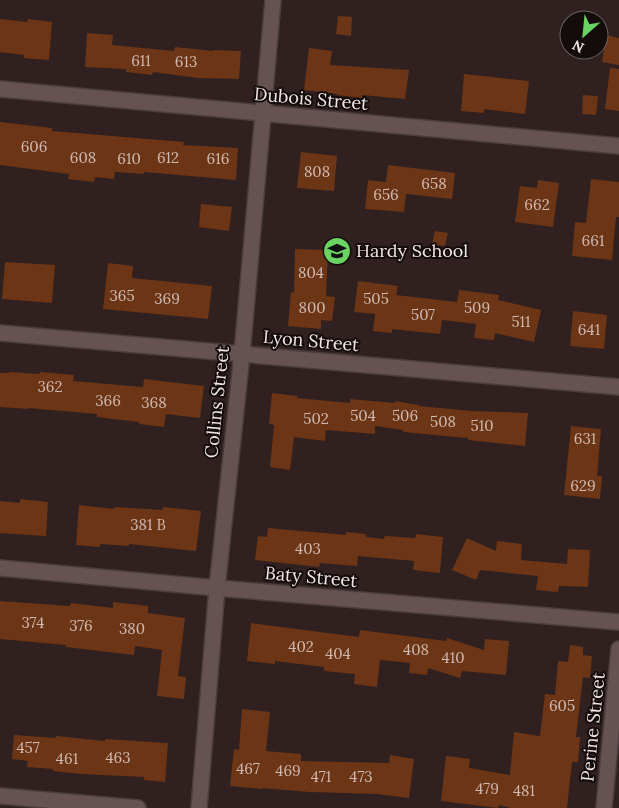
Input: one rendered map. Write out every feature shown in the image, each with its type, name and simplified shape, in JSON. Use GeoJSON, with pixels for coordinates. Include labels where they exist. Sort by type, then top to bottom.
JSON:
{"type":"FeatureCollection","features":[{"type":"Feature","properties":{"kind":"street","name":"Collins Street"},"geometry":{"type":"LineString","coordinates":[[199,808],[217,588],[242,354],[273,0]]}},
{"type":"Feature","properties":{"kind":"street","name":"Dubois Street"},"geometry":{"type":"LineString","coordinates":[[0,88],[619,146]]}},
{"type":"Feature","properties":{"kind":"street","name":"Lyon Street"},"geometry":{"type":"LineString","coordinates":[[0,333],[619,387]]}},
{"type":"Feature","properties":{"kind":"street","name":"Baty Street"},"geometry":{"type":"LineString","coordinates":[[0,568],[619,622]]}},
{"type":"Feature","properties":{"kind":"street","name":"Perine Street"},"geometry":{"type":"LineString","coordinates":[[604,808],[619,649]]}},
{"type":"Feature","properties":{"kind":"street"},"geometry":{"type":"LineString","coordinates":[[0,796],[62,805],[138,808]]}},
{"type":"Feature","properties":{"kind":"building"},"geometry":{"type":"Polygon","coordinates":[[[338,16],[352,17],[351,36],[336,34],[338,16]]]}},
{"type":"Feature","properties":{"kind":"building"},"geometry":{"type":"Polygon","coordinates":[[[0,19],[27,22],[28,19],[52,22],[49,60],[24,58],[24,55],[0,52],[0,19]]]}},
{"type":"Feature","properties":{"kind":"building"},"geometry":{"type":"Polygon","coordinates":[[[87,33],[113,35],[112,45],[174,51],[175,47],[213,51],[241,51],[239,79],[198,78],[153,72],[152,75],[126,72],[126,69],[85,67],[87,33]]]}},
{"type":"Feature","properties":{"kind":"building"},"geometry":{"type":"Polygon","coordinates":[[[609,36],[619,38],[619,65],[602,62],[602,60],[609,60],[609,36]]]}},
{"type":"Feature","properties":{"kind":"building"},"geometry":{"type":"Polygon","coordinates":[[[309,48],[332,51],[330,65],[409,70],[405,99],[362,95],[362,98],[304,90],[309,48]]]}},
{"type":"Feature","properties":{"kind":"building"},"geometry":{"type":"Polygon","coordinates":[[[610,68],[619,69],[619,111],[605,109],[610,68]]]}},
{"type":"Feature","properties":{"kind":"building"},"geometry":{"type":"Polygon","coordinates":[[[464,74],[529,81],[525,114],[484,109],[484,113],[461,111],[464,74]]]}},
{"type":"Feature","properties":{"kind":"building"},"geometry":{"type":"Polygon","coordinates":[[[583,95],[598,96],[596,115],[582,114],[583,95]]]}},
{"type":"Feature","properties":{"kind":"building"},"geometry":{"type":"Polygon","coordinates":[[[0,122],[52,128],[52,131],[184,142],[183,145],[238,148],[236,180],[144,172],[144,174],[115,172],[114,179],[95,177],[94,182],[68,179],[69,174],[0,165],[0,122]]]}},
{"type":"Feature","properties":{"kind":"building"},"geometry":{"type":"Polygon","coordinates":[[[301,152],[337,156],[334,191],[297,188],[301,152]]]}},
{"type":"Feature","properties":{"kind":"building"},"geometry":{"type":"Polygon","coordinates":[[[388,165],[455,173],[452,199],[406,194],[404,212],[365,209],[368,180],[386,182],[388,165]]]}},
{"type":"Feature","properties":{"kind":"building"},"geometry":{"type":"Polygon","coordinates":[[[591,179],[619,182],[619,217],[616,217],[612,260],[572,256],[575,222],[586,223],[591,179]]]}},
{"type":"Feature","properties":{"kind":"building"},"geometry":{"type":"Polygon","coordinates":[[[538,180],[559,183],[553,227],[515,222],[520,186],[537,188],[538,180]]]}},
{"type":"Feature","properties":{"kind":"building"},"geometry":{"type":"Polygon","coordinates":[[[201,204],[232,207],[229,231],[199,227],[201,204]]]}},
{"type":"Feature","properties":{"kind":"building"},"geometry":{"type":"Polygon","coordinates":[[[435,231],[448,233],[445,246],[432,244],[435,231]]]}},
{"type":"Feature","properties":{"kind":"building"},"geometry":{"type":"Polygon","coordinates":[[[295,249],[328,250],[326,296],[335,297],[332,321],[321,320],[321,329],[288,326],[291,292],[294,293],[295,249]]]}},
{"type":"Feature","properties":{"kind":"building"},"geometry":{"type":"Polygon","coordinates":[[[5,262],[55,265],[52,303],[2,299],[5,262]]]}},
{"type":"Feature","properties":{"kind":"building"},"geometry":{"type":"Polygon","coordinates":[[[108,263],[133,266],[132,278],[212,286],[208,319],[103,309],[108,263]]]}},
{"type":"Feature","properties":{"kind":"building"},"geometry":{"type":"Polygon","coordinates":[[[358,281],[398,286],[396,295],[457,302],[459,290],[499,295],[498,300],[541,310],[534,342],[495,333],[494,340],[474,338],[476,324],[442,320],[440,334],[392,329],[392,333],[373,331],[375,314],[354,312],[358,281]]]}},
{"type":"Feature","properties":{"kind":"building"},"geometry":{"type":"Polygon","coordinates":[[[573,311],[607,315],[604,349],[570,346],[573,311]]]}},
{"type":"Feature","properties":{"kind":"building"},"geometry":{"type":"Polygon","coordinates":[[[0,373],[74,375],[73,381],[143,387],[144,379],[204,386],[200,418],[166,414],[164,427],[97,417],[97,414],[0,407],[0,373]]]}},
{"type":"Feature","properties":{"kind":"building"},"geometry":{"type":"Polygon","coordinates":[[[272,393],[297,396],[297,398],[350,403],[350,399],[395,403],[395,401],[419,406],[471,411],[528,413],[525,446],[403,432],[403,430],[375,426],[375,434],[326,430],[325,441],[294,437],[290,470],[270,467],[274,425],[269,424],[272,393]]]}},
{"type":"Feature","properties":{"kind":"building"},"geometry":{"type":"Polygon","coordinates":[[[571,426],[601,429],[597,476],[602,476],[600,499],[564,495],[571,426]]]}},
{"type":"Feature","properties":{"kind":"building"},"geometry":{"type":"Polygon","coordinates":[[[20,499],[48,502],[46,536],[0,533],[0,501],[20,503],[20,499]]]}},
{"type":"Feature","properties":{"kind":"building"},"geometry":{"type":"Polygon","coordinates":[[[79,505],[114,509],[114,507],[162,510],[163,507],[201,511],[196,551],[129,544],[129,546],[100,544],[100,547],[76,545],[79,505]]]}},
{"type":"Feature","properties":{"kind":"building"},"geometry":{"type":"Polygon","coordinates":[[[268,528],[346,535],[346,532],[366,534],[366,537],[384,539],[385,536],[415,538],[416,534],[443,537],[440,573],[413,570],[414,561],[358,556],[357,566],[320,563],[319,567],[255,560],[258,536],[267,537],[268,528]]]}},
{"type":"Feature","properties":{"kind":"building"},"geometry":{"type":"Polygon","coordinates":[[[467,538],[496,551],[497,541],[522,544],[521,560],[567,564],[568,549],[590,550],[588,587],[559,586],[558,592],[536,590],[538,576],[480,570],[476,580],[452,570],[467,538]]]}},
{"type":"Feature","properties":{"kind":"building"},"geometry":{"type":"Polygon","coordinates":[[[0,601],[70,606],[71,603],[113,608],[113,602],[148,606],[148,613],[185,618],[178,676],[186,677],[184,699],[157,696],[162,650],[135,646],[134,655],[66,647],[66,645],[0,639],[0,601]]]}},
{"type":"Feature","properties":{"kind":"building"},"geometry":{"type":"Polygon","coordinates":[[[251,623],[359,637],[360,630],[446,641],[447,638],[484,650],[485,639],[509,641],[506,675],[462,671],[460,678],[428,668],[427,675],[409,673],[410,663],[380,660],[377,687],[354,684],[355,674],[324,671],[324,667],[275,661],[275,664],[247,661],[251,623]]]}},
{"type":"Feature","properties":{"kind":"building"},"geometry":{"type":"Polygon","coordinates":[[[570,645],[583,647],[583,655],[592,656],[590,678],[583,677],[576,737],[580,737],[578,762],[572,762],[567,808],[511,808],[499,805],[498,808],[441,801],[446,756],[470,759],[469,768],[510,775],[514,732],[540,736],[545,694],[555,695],[558,661],[568,662],[570,645]]]}},
{"type":"Feature","properties":{"kind":"building"},"geometry":{"type":"Polygon","coordinates":[[[242,709],[270,712],[266,751],[301,754],[301,761],[389,763],[390,755],[414,759],[409,798],[377,794],[309,792],[230,786],[234,749],[239,750],[242,709]]]}},
{"type":"Feature","properties":{"kind":"building"},"geometry":{"type":"Polygon","coordinates":[[[14,735],[168,743],[165,782],[144,780],[144,777],[82,774],[27,767],[28,761],[12,759],[14,735]]]}},
{"type":"Feature","properties":{"kind":"place","name":"Hardy School"},"geometry":{"type":"Point","coordinates":[337,251]}}]}
